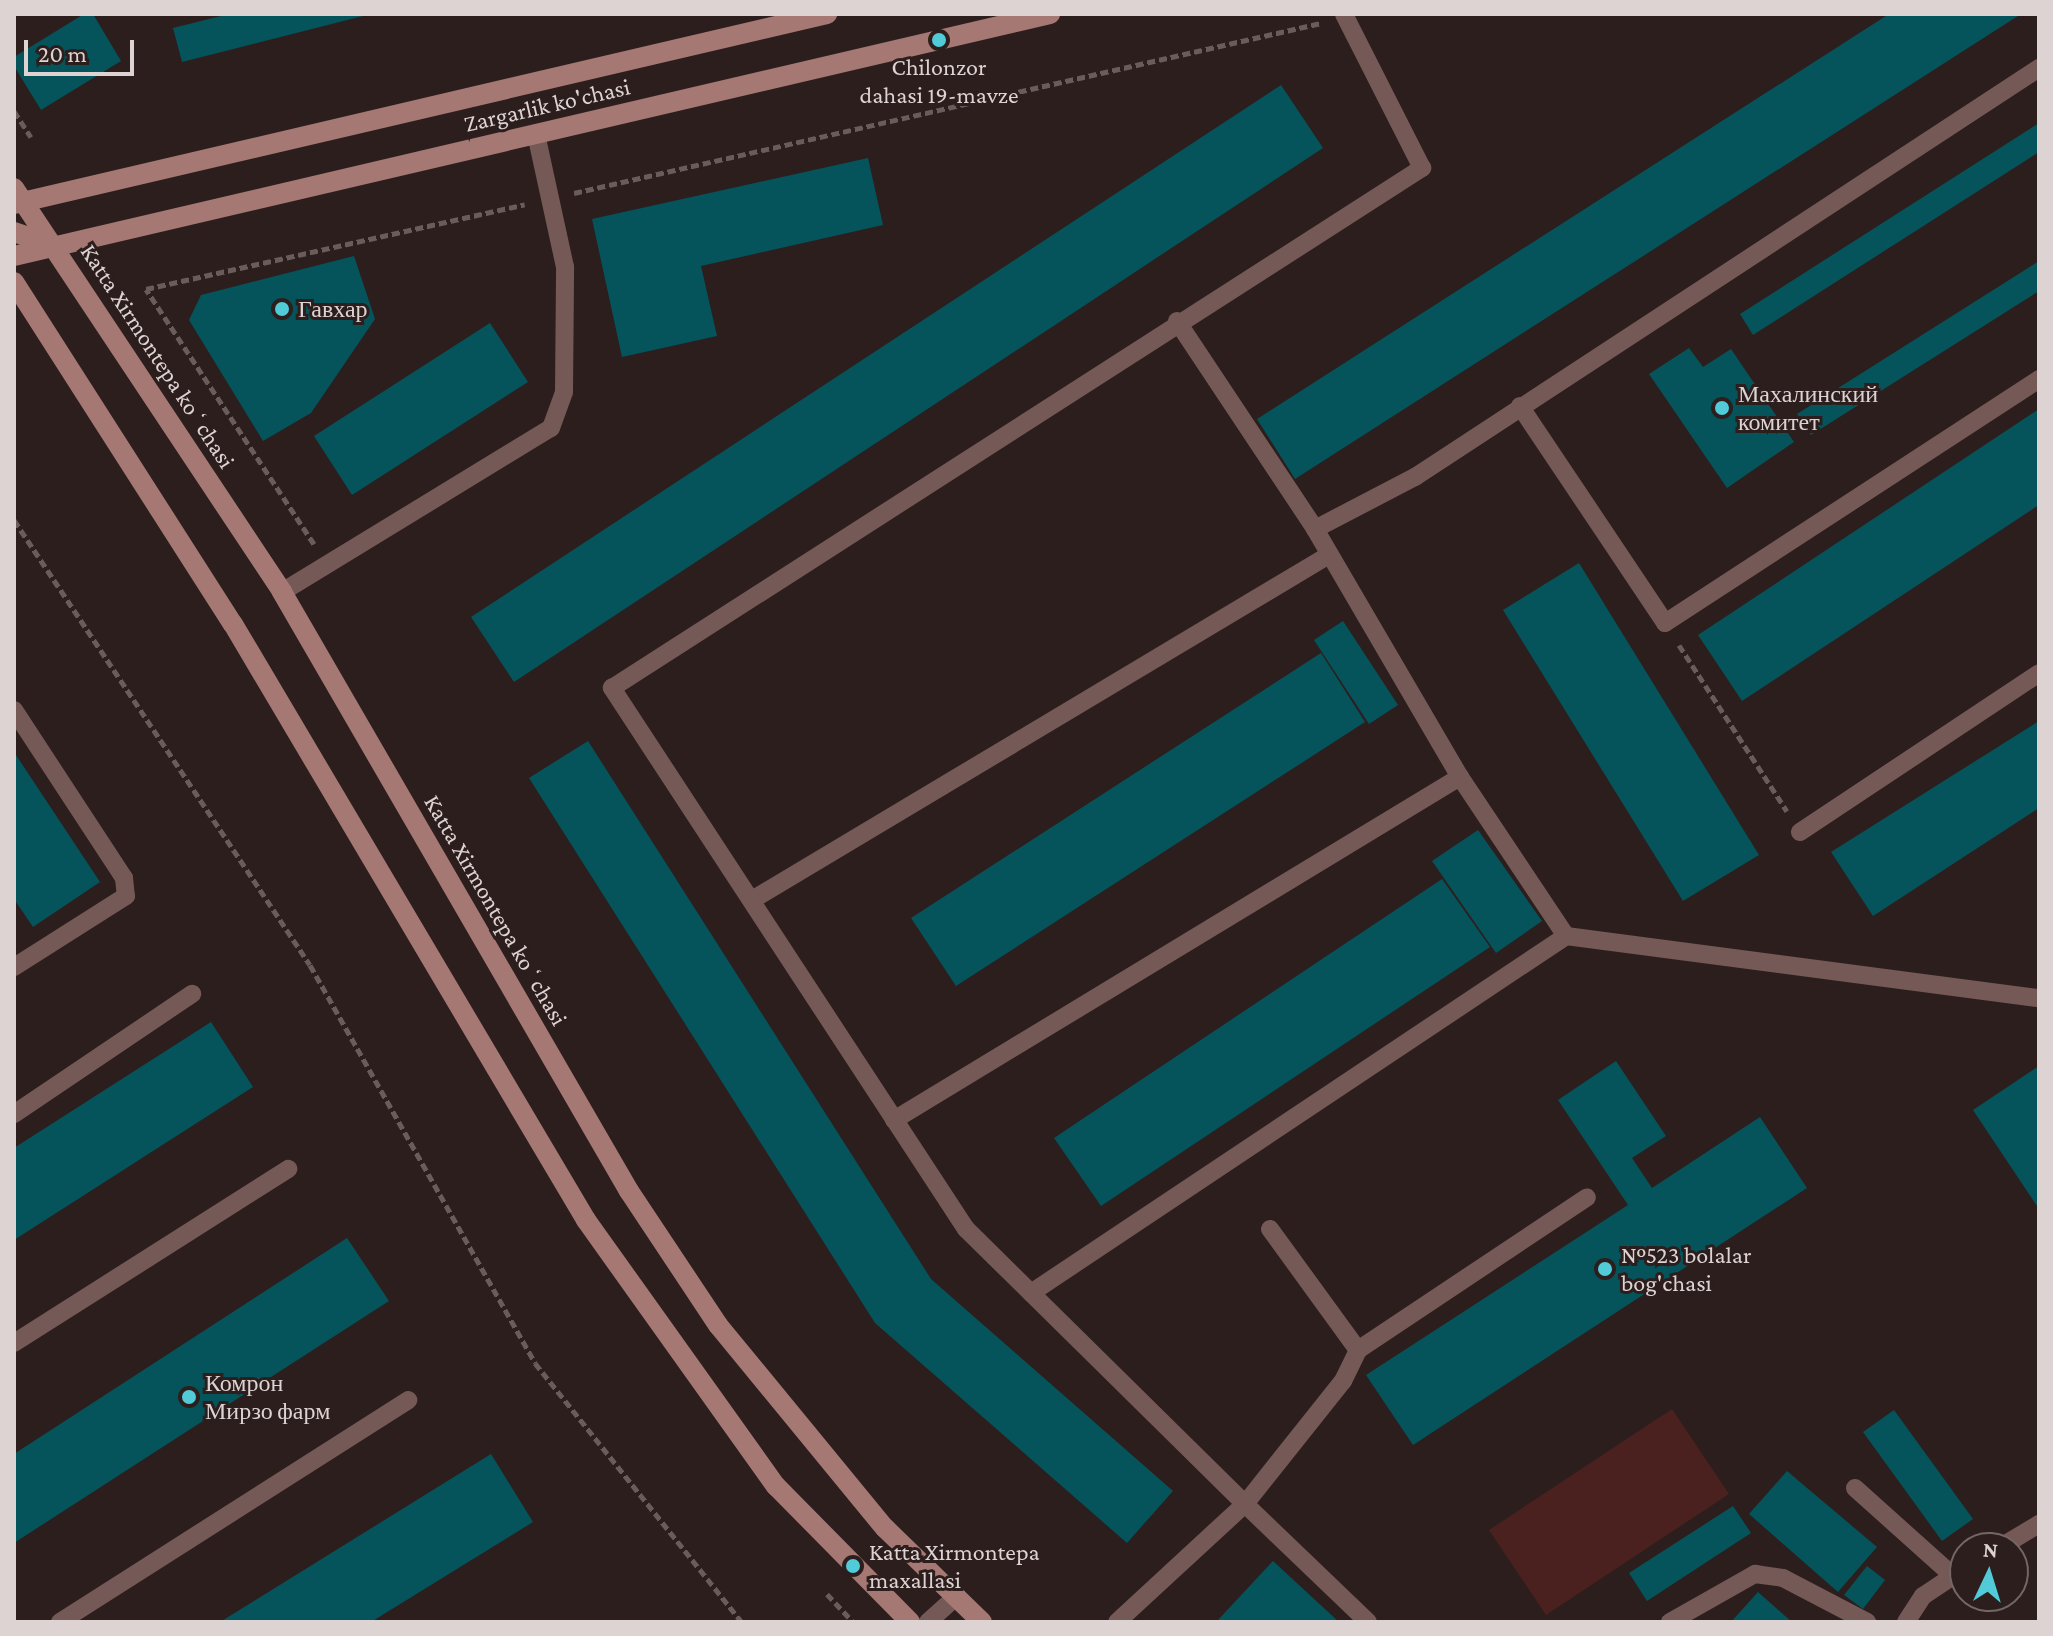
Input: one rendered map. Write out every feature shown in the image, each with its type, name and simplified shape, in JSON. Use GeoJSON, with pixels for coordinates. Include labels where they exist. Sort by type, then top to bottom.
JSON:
{"type":"FeatureCollection","features":[{"type":"Feature","properties":{"kind":"main road","name":"Zargarlik ko'chasi"},"geometry":{"type":"LineString","coordinates":[[16,203],[827,14]]}},
{"type":"Feature","properties":{"kind":"main road","name":"Zargarlik ko'chasi"},"geometry":{"type":"LineString","coordinates":[[14,256],[1050,14]]}},
{"type":"Feature","properties":{"kind":"main road","name":"Katta Xirmontepa koʻchasi"},"geometry":{"type":"LineString","coordinates":[[16,203],[55,246],[282,592],[629,1191],[718,1325],[823,1457],[885,1528],[982,1622]]}},
{"type":"Feature","properties":{"kind":"main road"},"geometry":{"type":"LineString","coordinates":[[14,232],[55,246]]}},
{"type":"Feature","properties":{"kind":"main road"},"geometry":{"type":"LineString","coordinates":[[14,282],[233,624],[586,1220],[678,1355],[776,1486],[910,1622]]}},
{"type":"Feature","properties":{"kind":"lane"},"geometry":{"type":"LineString","coordinates":[[1345,16],[1422,168],[1177,321],[612,688],[966,1229],[1368,1622]]}},
{"type":"Feature","properties":{"kind":"lane"},"geometry":{"type":"LineString","coordinates":[[1315,529],[1415,477],[2039,68]]}},
{"type":"Feature","properties":{"kind":"lane"},"geometry":{"type":"LineString","coordinates":[[282,592],[329,567],[551,428],[564,392],[568,344],[565,267],[536,134]]}},
{"type":"Feature","properties":{"kind":"lane"},"geometry":{"type":"LineString","coordinates":[[1177,321],[1315,529],[1460,777],[1566,936]]}},
{"type":"Feature","properties":{"kind":"lane"},"geometry":{"type":"LineString","coordinates":[[1520,406],[1665,623],[2039,379]]}},
{"type":"Feature","properties":{"kind":"lane"},"geometry":{"type":"LineString","coordinates":[[752,900],[1329,555]]}},
{"type":"Feature","properties":{"kind":"lane"},"geometry":{"type":"LineString","coordinates":[[1800,832],[2039,673]]}},
{"type":"Feature","properties":{"kind":"lane"},"geometry":{"type":"LineString","coordinates":[[14,710],[124,878],[126,896],[14,967]]}},
{"type":"Feature","properties":{"kind":"lane"},"geometry":{"type":"LineString","coordinates":[[894,1120],[1460,777]]}},
{"type":"Feature","properties":{"kind":"lane"},"geometry":{"type":"LineString","coordinates":[[1031,1293],[1566,936],[2039,998]]}},
{"type":"Feature","properties":{"kind":"lane"},"geometry":{"type":"LineString","coordinates":[[14,1114],[192,994]]}},
{"type":"Feature","properties":{"kind":"lane"},"geometry":{"type":"LineString","coordinates":[[14,1343],[288,1169]]}},
{"type":"Feature","properties":{"kind":"lane"},"geometry":{"type":"LineString","coordinates":[[1117,1622],[1245,1504],[1343,1381],[1358,1350],[1587,1197]]}},
{"type":"Feature","properties":{"kind":"lane"},"geometry":{"type":"LineString","coordinates":[[1270,1229],[1358,1350]]}},
{"type":"Feature","properties":{"kind":"lane"},"geometry":{"type":"LineString","coordinates":[[60,1622],[408,1400]]}},
{"type":"Feature","properties":{"kind":"lane"},"geometry":{"type":"LineString","coordinates":[[1855,1488],[1949,1564]]}},
{"type":"Feature","properties":{"kind":"lane"},"geometry":{"type":"LineString","coordinates":[[1670,1622],[1755,1574],[1783,1578],[1867,1622]]}},
{"type":"Feature","properties":{"kind":"lane"},"geometry":{"type":"LineString","coordinates":[[1906,1622],[1923,1596],[1949,1579]]}},
{"type":"Feature","properties":{"kind":"lane"},"geometry":{"type":"LineString","coordinates":[[928,1622],[957,1596]]}},
{"type":"Feature","properties":{"kind":"path"},"geometry":{"type":"LineString","coordinates":[[329,567],[146,289],[1345,16]]}},
{"type":"Feature","properties":{"kind":"path"},"geometry":{"type":"LineString","coordinates":[[14,111],[31,137]]}},
{"type":"Feature","properties":{"kind":"path"},"geometry":{"type":"LineString","coordinates":[[14,520],[310,965],[535,1363],[742,1622]]}},
{"type":"Feature","properties":{"kind":"path"},"geometry":{"type":"LineString","coordinates":[[1665,623],[1800,832]]}},
{"type":"Feature","properties":{"kind":"path"},"geometry":{"type":"LineString","coordinates":[[827,1594],[853,1622]]}},
{"type":"Feature","properties":{"kind":"shaded area"},"geometry":{"type":"Polygon","coordinates":[[[1672,1409],[1729,1494],[1546,1615],[1489,1530],[1672,1409]]]}},
{"type":"Feature","properties":{"kind":"building"},"geometry":{"type":"Polygon","coordinates":[[[84,14],[93,14],[121,61],[41,110],[14,66],[14,57],[84,14]]]}},
{"type":"Feature","properties":{"kind":"building"},"geometry":{"type":"Polygon","coordinates":[[[229,14],[367,15],[182,62],[173,28],[229,14]]]}},
{"type":"Feature","properties":{"kind":"building"},"geometry":{"type":"Polygon","coordinates":[[[1889,14],[2021,14],[1295,479],[1257,419],[1889,14]]]}},
{"type":"Feature","properties":{"kind":"building"},"geometry":{"type":"Polygon","coordinates":[[[1281,85],[1323,148],[514,682],[471,617],[1281,85]]]}},
{"type":"Feature","properties":{"kind":"building"},"geometry":{"type":"Polygon","coordinates":[[[2039,123],[2039,152],[1753,335],[1740,314],[2039,123]]]}},
{"type":"Feature","properties":{"kind":"building"},"geometry":{"type":"Polygon","coordinates":[[[868,158],[883,225],[701,266],[717,336],[622,357],[592,219],[868,158]]]}},
{"type":"Feature","properties":{"kind":"building"},"geometry":{"type":"Polygon","coordinates":[[[354,256],[375,319],[311,413],[263,441],[189,320],[201,295],[354,256]]]}},
{"type":"Feature","properties":{"kind":"building"},"geometry":{"type":"Polygon","coordinates":[[[2039,261],[2039,291],[1811,435],[1797,414],[2039,261]]]}},
{"type":"Feature","properties":{"kind":"building"},"geometry":{"type":"Polygon","coordinates":[[[490,323],[528,382],[352,495],[314,436],[490,323]]]}},
{"type":"Feature","properties":{"kind":"building","name":"Махалинский комитет"},"geometry":{"type":"Polygon","coordinates":[[[1689,348],[1703,367],[1731,349],[1794,442],[1727,488],[1649,374],[1689,348]]]}},
{"type":"Feature","properties":{"kind":"building"},"geometry":{"type":"Polygon","coordinates":[[[2039,409],[2039,505],[1742,701],[1698,635],[2039,409]]]}},
{"type":"Feature","properties":{"kind":"building"},"geometry":{"type":"Polygon","coordinates":[[[1579,563],[1759,855],[1683,901],[1503,610],[1579,563]]]}},
{"type":"Feature","properties":{"kind":"building"},"geometry":{"type":"Polygon","coordinates":[[[1343,621],[1398,705],[1369,724],[1314,640],[1343,621]]]}},
{"type":"Feature","properties":{"kind":"building"},"geometry":{"type":"Polygon","coordinates":[[[1321,653],[1365,722],[956,986],[911,918],[1321,653]]]}},
{"type":"Feature","properties":{"kind":"building"},"geometry":{"type":"Polygon","coordinates":[[[2039,721],[2039,808],[1873,916],[1831,852],[2039,721]]]}},
{"type":"Feature","properties":{"kind":"building"},"geometry":{"type":"Polygon","coordinates":[[[588,741],[931,1279],[1173,1491],[1127,1543],[875,1323],[529,778],[588,741]]]}},
{"type":"Feature","properties":{"kind":"building"},"geometry":{"type":"Polygon","coordinates":[[[14,752],[100,882],[33,927],[14,899],[14,752]]]}},
{"type":"Feature","properties":{"kind":"building"},"geometry":{"type":"Polygon","coordinates":[[[1478,830],[1542,921],[1496,953],[1432,861],[1478,830]]]}},
{"type":"Feature","properties":{"kind":"building"},"geometry":{"type":"Polygon","coordinates":[[[1442,879],[1490,947],[1101,1206],[1054,1138],[1442,879]]]}},
{"type":"Feature","properties":{"kind":"building"},"geometry":{"type":"Polygon","coordinates":[[[211,1022],[253,1087],[14,1240],[14,1148],[211,1022]]]}},
{"type":"Feature","properties":{"kind":"building"},"geometry":{"type":"Polygon","coordinates":[[[1616,1061],[1666,1136],[1632,1158],[1652,1188],[1760,1117],[1807,1188],[1413,1445],[1366,1375],[1628,1205],[1558,1100],[1616,1061]]]}},
{"type":"Feature","properties":{"kind":"building"},"geometry":{"type":"Polygon","coordinates":[[[2039,1066],[2039,1209],[1973,1110],[2039,1066]]]}},
{"type":"Feature","properties":{"kind":"building"},"geometry":{"type":"Polygon","coordinates":[[[347,1238],[389,1301],[14,1543],[14,1454],[347,1238]]]}},
{"type":"Feature","properties":{"kind":"building"},"geometry":{"type":"Polygon","coordinates":[[[1894,1410],[1973,1519],[1955,1532],[1949,1532],[1949,1536],[1942,1541],[1863,1432],[1894,1410]]]}},
{"type":"Feature","properties":{"kind":"building"},"geometry":{"type":"Polygon","coordinates":[[[491,1454],[533,1522],[371,1622],[220,1622],[491,1454]]]}},
{"type":"Feature","properties":{"kind":"building"},"geometry":{"type":"Polygon","coordinates":[[[1787,1471],[1877,1547],[1838,1592],[1749,1514],[1787,1471]]]}},
{"type":"Feature","properties":{"kind":"building"},"geometry":{"type":"Polygon","coordinates":[[[1733,1506],[1751,1533],[1647,1601],[1629,1573],[1733,1506]]]}},
{"type":"Feature","properties":{"kind":"building"},"geometry":{"type":"Polygon","coordinates":[[[1273,1561],[1339,1622],[1218,1620],[1273,1561]]]}},
{"type":"Feature","properties":{"kind":"building"},"geometry":{"type":"Polygon","coordinates":[[[1867,1566],[1885,1580],[1863,1609],[1844,1595],[1867,1566]]]}},
{"type":"Feature","properties":{"kind":"building"},"geometry":{"type":"Polygon","coordinates":[[[1758,1592],[1792,1622],[1731,1622],[1758,1592]]]}},
{"type":"Feature","properties":{"kind":"place","name":"Chilonzor dahasi 19-mavze"},"geometry":{"type":"Point","coordinates":[939,40]}},
{"type":"Feature","properties":{"kind":"place","name":"Гавхар"},"geometry":{"type":"Point","coordinates":[282,309]}},
{"type":"Feature","properties":{"kind":"place","name":"Махалинский комитет"},"geometry":{"type":"Point","coordinates":[1722,408]}},
{"type":"Feature","properties":{"kind":"place","name":"№523 bolalar bog'chasi"},"geometry":{"type":"Point","coordinates":[1605,1269]}},
{"type":"Feature","properties":{"kind":"place","name":"Комрон Мирзо фарм"},"geometry":{"type":"Point","coordinates":[189,1397]}},
{"type":"Feature","properties":{"kind":"place","name":"Katta Xirmontepa maxallasi"},"geometry":{"type":"Point","coordinates":[853,1566]}}]}
